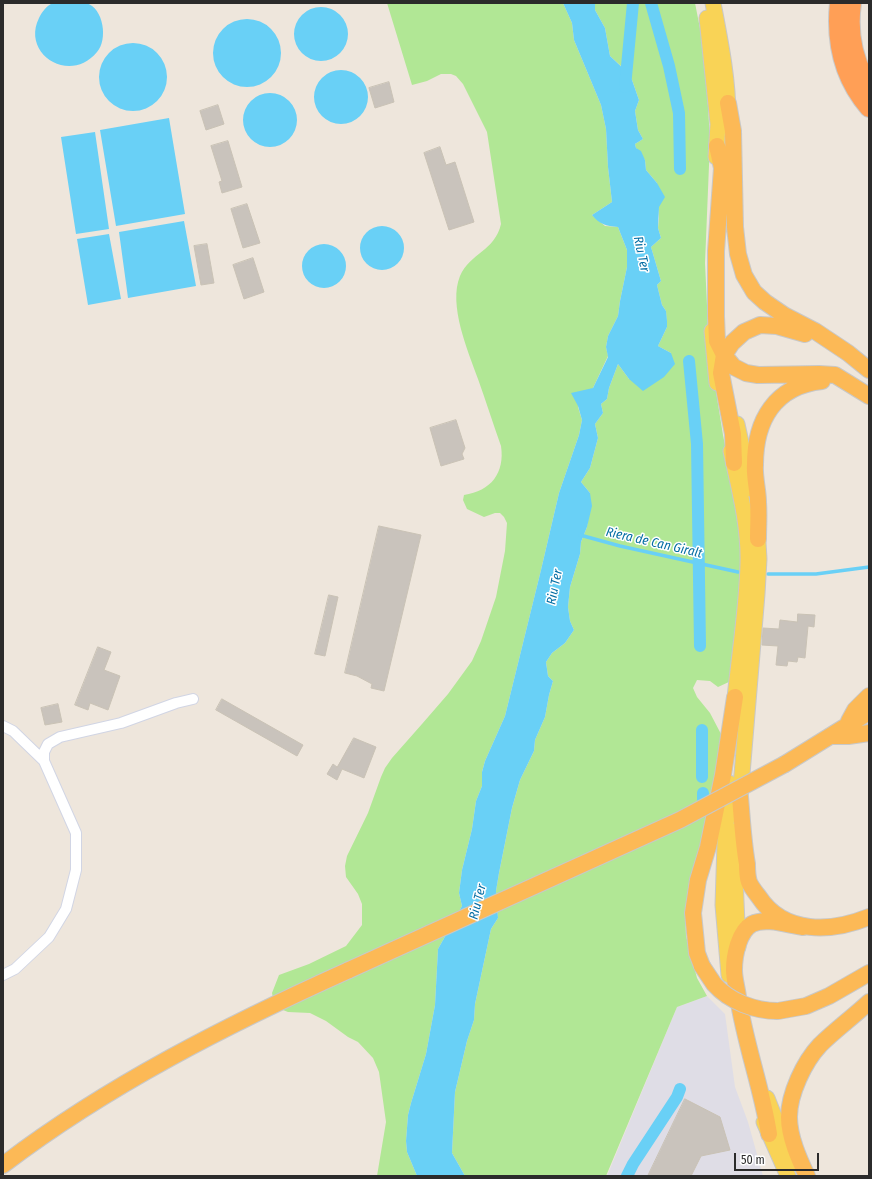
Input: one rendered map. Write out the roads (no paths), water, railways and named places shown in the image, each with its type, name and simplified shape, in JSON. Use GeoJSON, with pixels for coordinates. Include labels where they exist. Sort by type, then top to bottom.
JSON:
{"type":"FeatureCollection","features":[{"type":"Feature","properties":{"kind":"highway"},"geometry":{"type":"LineString","coordinates":[[839,3],[837,20],[838,42],[844,64],[854,87],[869,108]]}},
{"type":"Feature","properties":{"kind":"highway"},"geometry":{"type":"LineString","coordinates":[[852,3],[850,24],[852,42],[857,62],[869,85]]}},
{"type":"Feature","properties":{"kind":"highway"},"geometry":{"type":"LineString","coordinates":[[728,103],[732,131],[735,227],[738,254],[744,275],[754,292],[765,302],[833,343],[869,370]]}},
{"type":"Feature","properties":{"kind":"highway"},"geometry":{"type":"LineString","coordinates":[[717,146],[722,168],[716,251],[716,316],[718,341],[724,355],[734,367],[746,373],[766,376],[819,374],[835,375],[866,394]]}},
{"type":"Feature","properties":{"kind":"highway"},"geometry":{"type":"LineString","coordinates":[[734,463],[734,434],[721,373],[724,355],[732,343],[744,332],[760,325],[776,326],[833,343]]}},
{"type":"Feature","properties":{"kind":"highway"},"geometry":{"type":"LineString","coordinates":[[758,539],[758,501],[755,450],[758,437],[768,412],[775,402],[784,394],[796,387],[810,382],[828,380],[843,383],[866,394]]}},
{"type":"Feature","properties":{"kind":"highway"},"geometry":{"type":"LineString","coordinates":[[838,732],[855,710],[869,696]]}},
{"type":"Feature","properties":{"kind":"highway"},"geometry":{"type":"LineString","coordinates":[[735,697],[722,782],[708,847],[698,880],[693,913],[697,953],[702,966],[715,985],[738,1002],[765,1011],[778,1011],[806,1006],[829,996],[869,973]]}},
{"type":"Feature","properties":{"kind":"highway"},"geometry":{"type":"LineString","coordinates":[[3,1165],[50,1132],[132,1080],[215,1035],[349,970],[672,823],[785,764],[869,712]]}},
{"type":"Feature","properties":{"kind":"highway"},"geometry":{"type":"LineString","coordinates":[[838,732],[848,736],[869,733]]}},
{"type":"Feature","properties":{"kind":"highway"},"geometry":{"type":"LineString","coordinates":[[740,797],[749,883],[765,907],[787,922],[803,927]]}},
{"type":"Feature","properties":{"kind":"highway"},"geometry":{"type":"LineString","coordinates":[[769,1134],[765,1111],[740,1015],[734,970],[738,945],[744,930],[752,924],[763,920],[803,927],[820,928],[838,926],[869,917]]}},
{"type":"Feature","properties":{"kind":"highway"},"geometry":{"type":"LineString","coordinates":[[807,1176],[794,1145],[789,1118],[792,1093],[805,1067],[820,1046],[869,1002]]}},
{"type":"Feature","properties":{"kind":"main road"},"geometry":{"type":"LineString","coordinates":[[706,3],[710,57],[718,124],[710,252],[711,321],[718,385],[742,498],[748,563],[735,697],[724,843],[723,905],[729,976],[743,1055],[760,1114],[788,1176]]}},
{"type":"Feature","properties":{"kind":"main road"},"geometry":{"type":"LineString","coordinates":[[713,3],[728,103],[722,250],[722,326],[724,355],[729,388],[753,499],[758,539],[757,594],[740,797],[735,878],[738,945],[742,989],[753,1044],[765,1091],[791,1156],[801,1176]]}},
{"type":"Feature","properties":{"kind":"street"},"geometry":{"type":"LineString","coordinates":[[44,761],[45,748],[56,739],[122,723],[176,703],[193,699]]}},
{"type":"Feature","properties":{"kind":"street"},"geometry":{"type":"LineString","coordinates":[[3,726],[13,731],[44,761],[76,833],[76,870],[66,909],[48,937],[14,969],[3,975]]}},
{"type":"Feature","properties":{"kind":"water"},"geometry":{"type":"Polygon","coordinates":[[[83,2],[92,6],[97,11],[102,25],[102,40],[97,52],[86,61],[74,66],[62,65],[51,61],[42,53],[37,43],[35,31],[41,14],[46,7],[53,3],[83,2]]]}},
{"type":"Feature","properties":{"kind":"water","name":"Riu Ter"},"geometry":{"type":"Polygon","coordinates":[[[563,3],[595,3],[595,10],[605,28],[610,56],[627,72],[632,80],[639,100],[635,111],[638,130],[643,139],[635,144],[636,148],[641,151],[645,160],[646,170],[657,183],[665,197],[659,207],[658,228],[661,238],[651,247],[661,281],[657,285],[662,305],[666,311],[667,321],[667,327],[658,346],[671,353],[675,364],[664,377],[643,391],[629,379],[618,364],[609,388],[607,399],[601,404],[603,413],[595,424],[598,438],[590,468],[581,482],[590,493],[592,506],[570,587],[568,607],[570,621],[574,630],[565,643],[552,653],[546,662],[548,676],[553,681],[545,717],[535,740],[534,751],[520,780],[512,808],[496,891],[498,918],[491,929],[475,1004],[474,1020],[467,1041],[455,1092],[452,1153],[465,1176],[417,1176],[407,1152],[406,1141],[408,1115],[426,1054],[435,1005],[438,949],[462,906],[459,893],[462,870],[472,829],[476,801],[482,786],[482,772],[485,761],[505,716],[559,493],[579,435],[582,420],[578,406],[571,393],[593,388],[608,357],[606,347],[608,336],[618,316],[627,267],[627,250],[618,227],[603,224],[597,221],[592,215],[612,202],[606,129],[601,105],[574,40],[572,23],[563,3]]]}},
{"type":"Feature","properties":{"kind":"water"},"geometry":{"type":"Polygon","coordinates":[[[316,7],[326,7],[336,11],[344,19],[348,29],[348,39],[344,49],[336,57],[326,61],[316,61],[306,57],[298,49],[294,39],[294,29],[298,19],[306,11],[316,7]]]}},
{"type":"Feature","properties":{"kind":"water"},"geometry":{"type":"Polygon","coordinates":[[[247,19],[260,22],[271,29],[278,40],[281,53],[278,66],[271,77],[260,84],[247,87],[234,84],[223,77],[216,66],[213,53],[216,40],[223,29],[234,22],[247,19]]]}},
{"type":"Feature","properties":{"kind":"water"},"geometry":{"type":"Polygon","coordinates":[[[133,43],[146,46],[157,53],[164,64],[167,77],[164,90],[157,101],[146,108],[133,111],[120,108],[109,101],[102,90],[99,77],[102,64],[109,53],[120,46],[133,43]]]}},
{"type":"Feature","properties":{"kind":"water"},"geometry":{"type":"Polygon","coordinates":[[[336,70],[346,70],[356,74],[364,82],[368,92],[368,102],[364,112],[356,120],[346,124],[336,124],[326,120],[318,112],[314,102],[314,92],[318,82],[326,74],[336,70]]]}},
{"type":"Feature","properties":{"kind":"water"},"geometry":{"type":"Polygon","coordinates":[[[270,93],[280,95],[289,101],[295,110],[297,120],[295,130],[289,139],[280,145],[270,147],[260,145],[251,139],[245,130],[243,120],[245,110],[251,101],[260,95],[270,93]]]}},
{"type":"Feature","properties":{"kind":"water"},"geometry":{"type":"Polygon","coordinates":[[[169,118],[185,214],[116,226],[100,130],[169,118]]]}},
{"type":"Feature","properties":{"kind":"water"},"geometry":{"type":"Polygon","coordinates":[[[95,132],[109,229],[76,234],[61,137],[95,132]]]}},
{"type":"Feature","properties":{"kind":"water"},"geometry":{"type":"Polygon","coordinates":[[[184,221],[196,286],[128,298],[119,232],[184,221]]]}},
{"type":"Feature","properties":{"kind":"water"},"geometry":{"type":"Polygon","coordinates":[[[382,226],[394,230],[400,236],[404,248],[400,260],[394,266],[382,270],[370,266],[364,260],[360,248],[364,236],[370,230],[382,226]]]}},
{"type":"Feature","properties":{"kind":"water"},"geometry":{"type":"Polygon","coordinates":[[[109,234],[121,299],[88,305],[77,239],[109,234]]]}},
{"type":"Feature","properties":{"kind":"water"},"geometry":{"type":"Polygon","coordinates":[[[324,244],[336,248],[342,254],[346,266],[342,278],[336,284],[324,288],[312,284],[306,278],[302,266],[306,254],[312,248],[324,244]]]}},
{"type":"Feature","properties":{"kind":"waterway"},"geometry":{"type":"LineString","coordinates":[[625,87],[633,3]]}},
{"type":"Feature","properties":{"kind":"waterway"},"geometry":{"type":"LineString","coordinates":[[651,3],[669,66],[679,113],[680,169]]}},
{"type":"Feature","properties":{"kind":"waterway"},"geometry":{"type":"LineString","coordinates":[[689,361],[697,444],[700,646]]}},
{"type":"Feature","properties":{"kind":"waterway","name":"Riera de Can Giralt"},"geometry":{"type":"LineString","coordinates":[[580,535],[620,546],[738,572]]}},
{"type":"Feature","properties":{"kind":"waterway","name":"Riera de Can Giralt"},"geometry":{"type":"LineString","coordinates":[[768,574],[816,574],[869,567]]}},
{"type":"Feature","properties":{"kind":"waterway"},"geometry":{"type":"LineString","coordinates":[[702,730],[702,777]]}},
{"type":"Feature","properties":{"kind":"waterway"},"geometry":{"type":"LineString","coordinates":[[703,793],[703,800]]}},
{"type":"Feature","properties":{"kind":"waterway"},"geometry":{"type":"LineString","coordinates":[[627,1176],[633,1164],[677,1097],[680,1089]]}}]}
